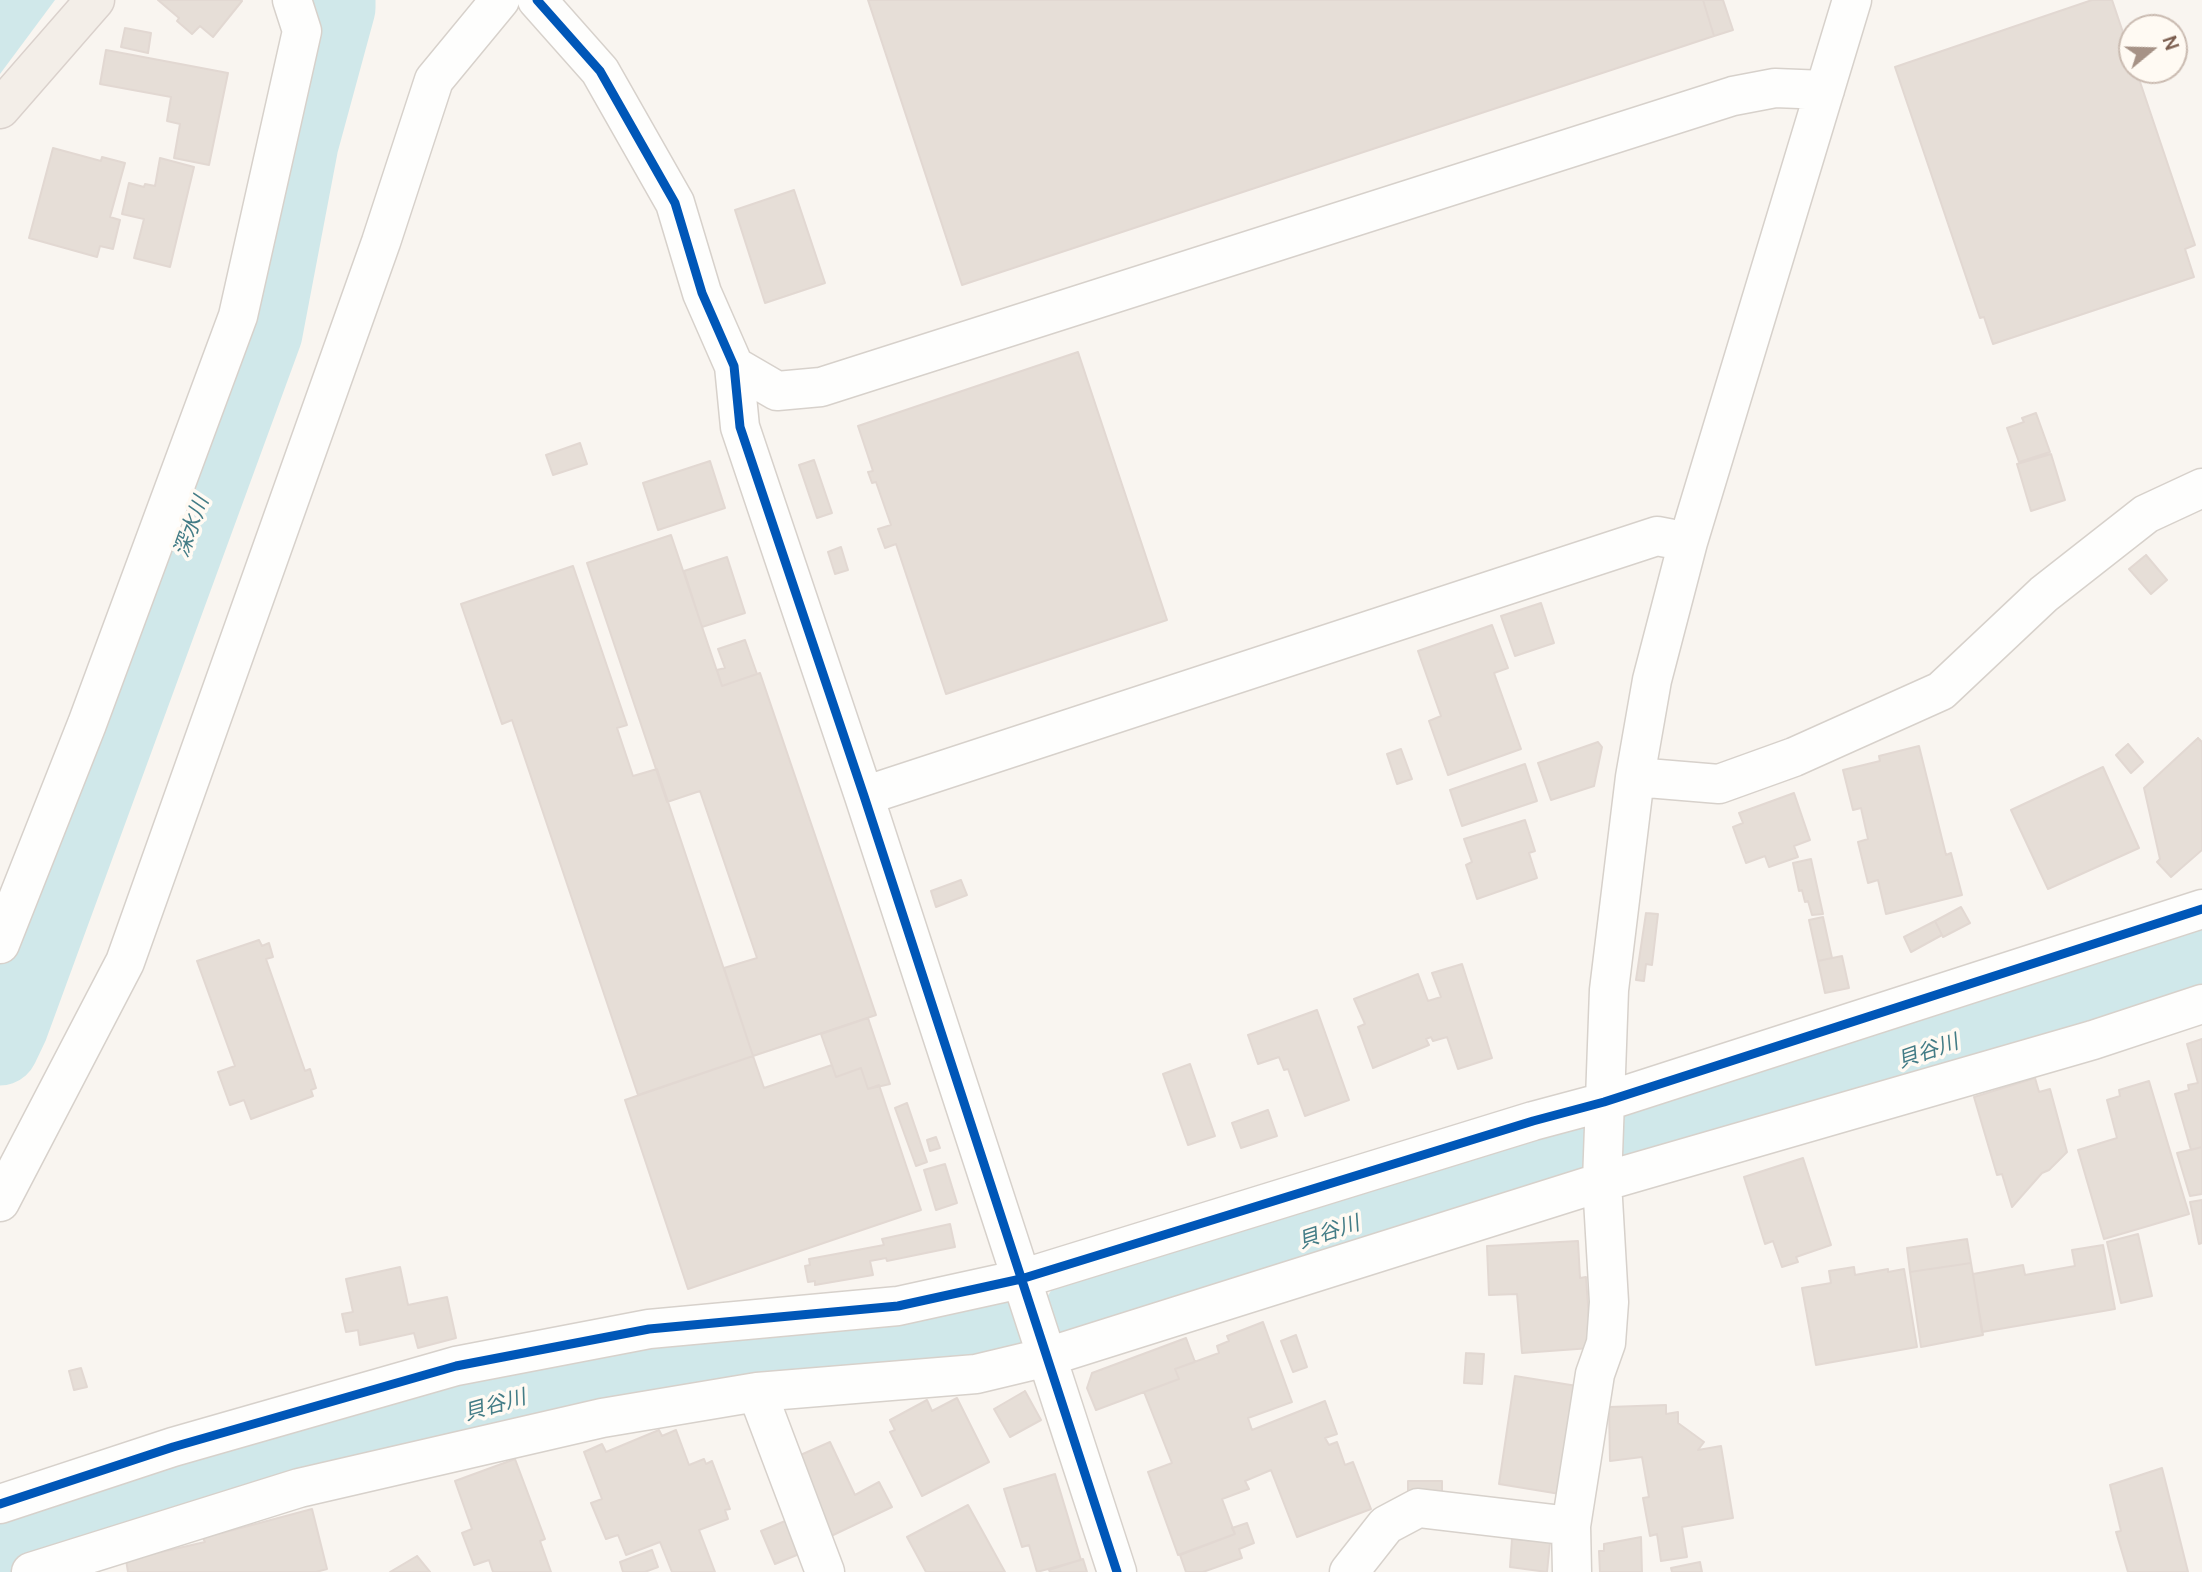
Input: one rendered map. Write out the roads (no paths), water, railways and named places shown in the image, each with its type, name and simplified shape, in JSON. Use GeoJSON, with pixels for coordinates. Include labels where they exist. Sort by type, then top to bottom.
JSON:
{"type":"FeatureCollection","features":[{"type":"Feature","properties":{"kind":"main road"},"geometry":{"type":"LineString","coordinates":[[0,108],[95,0]]}},
{"type":"Feature","properties":{"kind":"street"},"geometry":{"type":"LineString","coordinates":[[0,944],[87,724],[238,316],[302,31],[292,0]]}},
{"type":"Feature","properties":{"kind":"street"},"geometry":{"type":"LineString","coordinates":[[0,1202],[125,962],[376,256],[434,80],[500,0]]}},
{"type":"Feature","properties":{"kind":"street"},"geometry":{"type":"LineString","coordinates":[[537,0],[600,71],[675,203],[702,293],[734,366],[740,427],[864,796],[1117,1572]]}},
{"type":"Feature","properties":{"kind":"street"},"geometry":{"type":"LineString","coordinates":[[1572,1572],[1571,1526],[1595,1374],[1606,1343],[1609,1302],[1602,1182],[1609,990],[1635,777],[1652,680],[1688,542],[1852,0]]}},
{"type":"Feature","properties":{"kind":"street"},"geometry":{"type":"LineString","coordinates":[[734,366],[777,391],[821,387],[1733,96],[1775,88],[1825,90]]}},
{"type":"Feature","properties":{"kind":"street"},"geometry":{"type":"LineString","coordinates":[[1635,777],[1719,784],[1794,757],[1941,691],[2044,594],[2146,514],[2202,488]]}},
{"type":"Feature","properties":{"kind":"street"},"geometry":{"type":"LineString","coordinates":[[864,796],[1657,536],[1688,542]]}},
{"type":"Feature","properties":{"kind":"street"},"geometry":{"type":"LineString","coordinates":[[0,1504],[173,1447],[456,1366],[649,1329],[898,1306],[1021,1279],[1533,1121],[1604,1102],[2202,909]]}},
{"type":"Feature","properties":{"kind":"street"},"geometry":{"type":"LineString","coordinates":[[32,1572],[299,1488],[602,1418],[757,1392],[976,1374],[1047,1357],[1602,1182],[2094,1040],[2202,1004]]}},
{"type":"Feature","properties":{"kind":"street"},"geometry":{"type":"LineString","coordinates":[[757,1392],[825,1572]]}},
{"type":"Feature","properties":{"kind":"street"},"geometry":{"type":"LineString","coordinates":[[1349,1572],[1385,1525],[1418,1508],[1571,1526]]}},
{"type":"Feature","properties":{"kind":"water"},"geometry":{"type":"Polygon","coordinates":[[[0,0],[55,0],[0,74],[0,0]]]}},
{"type":"Feature","properties":{"kind":"waterway","name":"深水川"},"geometry":{"type":"LineString","coordinates":[[0,1047],[264,333],[300,144],[337,0]]}},
{"type":"Feature","properties":{"kind":"waterway","name":"貝谷川"},"geometry":{"type":"LineString","coordinates":[[1648,1130],[1888,1066],[2202,958]]}},
{"type":"Feature","properties":{"kind":"waterway","name":"貝谷川"},"geometry":{"type":"LineString","coordinates":[[1081,1315],[1577,1151]]}},
{"type":"Feature","properties":{"kind":"waterway","name":"貝谷川"},"geometry":{"type":"LineString","coordinates":[[0,1551],[174,1495],[576,1383],[1004,1335]]}}]}
